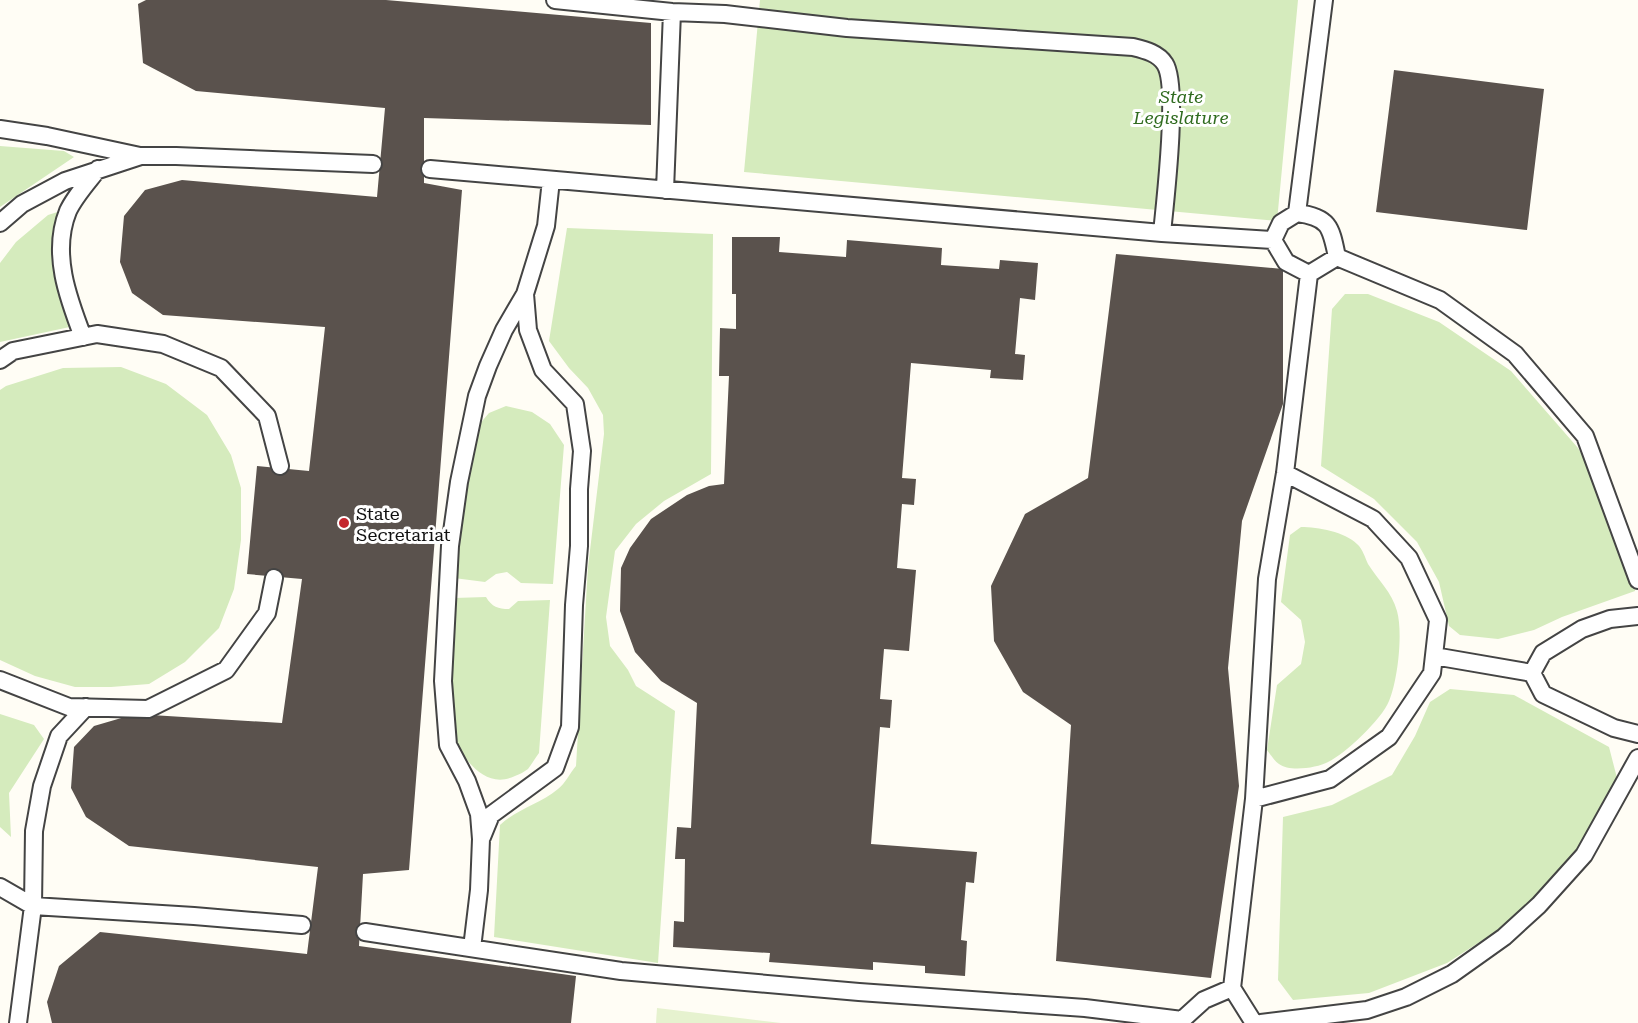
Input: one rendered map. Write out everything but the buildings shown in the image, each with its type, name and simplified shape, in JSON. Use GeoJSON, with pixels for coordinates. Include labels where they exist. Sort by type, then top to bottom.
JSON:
{"type":"FeatureCollection","features":[{"type":"Feature","properties":{"kind":"lane"},"geometry":{"type":"LineString","coordinates":[[555,0],[672,12],[724,14],[848,28],[1133,47],[1150,51],[1165,65],[1171,88],[1168,176],[1162,233]]}},
{"type":"Feature","properties":{"kind":"lane"},"geometry":{"type":"LineString","coordinates":[[1297,213],[1324,0]]}},
{"type":"Feature","properties":{"kind":"lane"},"geometry":{"type":"LineString","coordinates":[[665,190],[672,12]]}},
{"type":"Feature","properties":{"kind":"lane"},"geometry":{"type":"LineString","coordinates":[[0,129],[47,136],[141,156],[372,164]]}},
{"type":"Feature","properties":{"kind":"lane"},"geometry":{"type":"LineString","coordinates":[[0,223],[22,204],[65,181],[141,156]]}},
{"type":"Feature","properties":{"kind":"lane"},"geometry":{"type":"LineString","coordinates":[[83,337],[64,280],[62,238],[68,211],[98,169]]}},
{"type":"Feature","properties":{"kind":"lane"},"geometry":{"type":"LineString","coordinates":[[430,169],[1162,233],[1273,240]]}},
{"type":"Feature","properties":{"kind":"lane"},"geometry":{"type":"LineString","coordinates":[[472,948],[482,839],[479,814],[467,781],[448,745],[443,681],[450,546],[459,482],[477,396],[504,330],[525,294],[546,226],[551,180]]}},
{"type":"Feature","properties":{"kind":"lane"},"geometry":{"type":"LineString","coordinates":[[1273,240],[1281,224],[1297,213],[1316,215],[1332,231],[1337,257]]}},
{"type":"Feature","properties":{"kind":"lane"},"geometry":{"type":"LineString","coordinates":[[1273,240],[1286,262],[1309,274]]}},
{"type":"Feature","properties":{"kind":"lane"},"geometry":{"type":"LineString","coordinates":[[1309,274],[1337,257]]}},
{"type":"Feature","properties":{"kind":"lane"},"geometry":{"type":"LineString","coordinates":[[1337,257],[1440,300],[1515,354],[1585,436],[1638,580]]}},
{"type":"Feature","properties":{"kind":"lane"},"geometry":{"type":"LineString","coordinates":[[1254,1023],[1232,987],[1254,799],[1267,579],[1285,473],[1309,274]]}},
{"type":"Feature","properties":{"kind":"lane"},"geometry":{"type":"LineString","coordinates":[[482,839],[491,815],[555,768],[570,727],[582,451],[575,404],[543,370],[528,330],[525,294]]}},
{"type":"Feature","properties":{"kind":"lane"},"geometry":{"type":"LineString","coordinates":[[0,360],[13,351],[98,334],[163,344],[221,368],[267,416],[280,466]]}},
{"type":"Feature","properties":{"kind":"lane"},"geometry":{"type":"LineString","coordinates":[[1254,799],[1330,779],[1389,737],[1432,673],[1438,620],[1409,558],[1373,519],[1285,473]]}},
{"type":"Feature","properties":{"kind":"lane"},"geometry":{"type":"LineString","coordinates":[[0,680],[69,706],[148,708],[226,670],[267,613],[274,578]]}},
{"type":"Feature","properties":{"kind":"lane"},"geometry":{"type":"LineString","coordinates":[[1532,673],[1543,653],[1582,628],[1610,619],[1638,616]]}},
{"type":"Feature","properties":{"kind":"lane"},"geometry":{"type":"LineString","coordinates":[[1434,656],[1532,673]]}},
{"type":"Feature","properties":{"kind":"lane"},"geometry":{"type":"LineString","coordinates":[[1532,673],[1543,694],[1614,728],[1638,734]]}},
{"type":"Feature","properties":{"kind":"lane"},"geometry":{"type":"LineString","coordinates":[[18,1023],[33,906],[33,831],[42,786],[59,736],[86,707]]}},
{"type":"Feature","properties":{"kind":"lane"},"geometry":{"type":"LineString","coordinates":[[1261,1023],[1367,1010],[1406,998],[1452,974],[1504,937],[1539,905],[1584,855],[1638,758]]}},
{"type":"Feature","properties":{"kind":"lane"},"geometry":{"type":"LineString","coordinates":[[0,887],[33,906],[302,925]]}},
{"type":"Feature","properties":{"kind":"lane"},"geometry":{"type":"LineString","coordinates":[[365,932],[621,971],[859,993],[1085,1008],[1183,1021],[1204,1000],[1232,987]]}},
{"type":"Feature","properties":{"kind":"green space","name":"State Legislature"},"geometry":{"type":"Polygon","coordinates":[[[760,0],[1298,0],[1277,221],[744,172],[760,0]]]}},
{"type":"Feature","properties":{"kind":"green space"},"geometry":{"type":"Polygon","coordinates":[[[0,146],[64,151],[74,157],[0,207],[0,146]]]}},
{"type":"Feature","properties":{"kind":"green space"},"geometry":{"type":"Polygon","coordinates":[[[67,209],[61,263],[79,325],[0,342],[0,263],[16,242],[48,215],[67,209]]]}},
{"type":"Feature","properties":{"kind":"green space"},"geometry":{"type":"Polygon","coordinates":[[[567,228],[713,234],[711,474],[664,501],[636,524],[615,551],[606,617],[610,646],[628,670],[636,686],[675,711],[658,963],[494,937],[500,825],[558,789],[576,766],[588,567],[604,434],[603,415],[588,388],[569,368],[549,341],[567,228]]]}},
{"type":"Feature","properties":{"kind":"green space"},"geometry":{"type":"Polygon","coordinates":[[[1345,294],[1368,294],[1439,322],[1511,371],[1578,448],[1614,508],[1634,565],[1635,591],[1562,617],[1534,630],[1498,639],[1460,635],[1449,626],[1439,582],[1417,542],[1374,499],[1321,466],[1332,309],[1345,294]]]}},
{"type":"Feature","properties":{"kind":"green space"},"geometry":{"type":"Polygon","coordinates":[[[121,367],[166,384],[207,415],[231,455],[241,488],[241,540],[234,589],[219,628],[185,662],[149,684],[75,687],[35,676],[0,660],[0,390],[63,368],[121,367]]]}},
{"type":"Feature","properties":{"kind":"green space"},"geometry":{"type":"Polygon","coordinates":[[[506,406],[532,412],[550,424],[564,445],[553,584],[521,583],[507,572],[496,574],[485,582],[454,578],[471,434],[489,413],[506,406]]]}},
{"type":"Feature","properties":{"kind":"green space"},"geometry":{"type":"Polygon","coordinates":[[[1301,527],[1338,533],[1359,546],[1368,564],[1395,604],[1400,631],[1397,669],[1392,692],[1379,717],[1344,752],[1328,762],[1317,766],[1289,768],[1274,760],[1267,750],[1277,685],[1301,664],[1305,642],[1301,620],[1281,602],[1290,535],[1301,527]]]}},
{"type":"Feature","properties":{"kind":"green space"},"geometry":{"type":"Polygon","coordinates":[[[486,597],[493,605],[505,609],[509,609],[518,601],[550,600],[539,753],[528,769],[505,779],[495,779],[478,771],[452,739],[454,598],[486,597]]]}},
{"type":"Feature","properties":{"kind":"green space"},"geometry":{"type":"Polygon","coordinates":[[[1450,689],[1514,695],[1609,747],[1617,778],[1590,832],[1563,871],[1525,913],[1447,963],[1369,993],[1293,1000],[1278,980],[1283,817],[1332,805],[1392,775],[1415,736],[1430,702],[1450,689]]]}},
{"type":"Feature","properties":{"kind":"green space"},"geometry":{"type":"Polygon","coordinates":[[[0,714],[34,725],[44,739],[9,793],[11,837],[0,827],[0,714]]]}},
{"type":"Feature","properties":{"kind":"green space"},"geometry":{"type":"Polygon","coordinates":[[[657,1008],[781,1023],[656,1023],[657,1008]]]}},
{"type":"Feature","properties":{"kind":"place","name":"State Secretariat"},"geometry":{"type":"Point","coordinates":[344,523]}}]}
